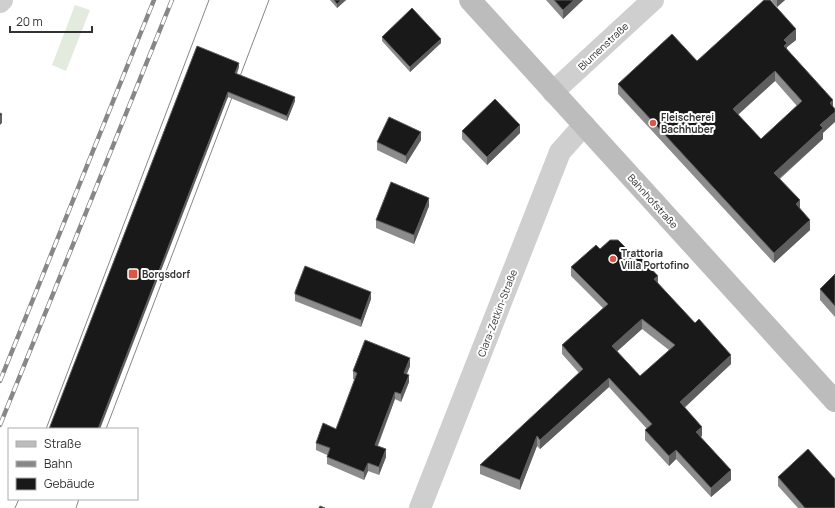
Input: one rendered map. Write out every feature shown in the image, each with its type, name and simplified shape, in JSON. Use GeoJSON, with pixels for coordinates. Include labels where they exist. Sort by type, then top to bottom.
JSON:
{"type":"FeatureCollection","features":[{"type":"Feature","properties":{"kind":"street","name":"Bahnhofstraße"},"geometry":{"type":"LineString","coordinates":[[470,0],[835,401]]}},
{"type":"Feature","properties":{"kind":"street","name":"Blumenstraße"},"geometry":{"type":"LineString","coordinates":[[554,92],[653,0]]}},
{"type":"Feature","properties":{"kind":"street","name":"Clara-Zetkin-Straße"},"geometry":{"type":"LineString","coordinates":[[420,508],[560,152],[584,125]]}},
{"type":"Feature","properties":{"kind":"shaded area"},"geometry":{"type":"Polygon","coordinates":[[[75,5],[90,10],[66,71],[52,65],[75,5]]]}},
{"type":"Feature","properties":{"kind":"building"},"geometry":{"type":"Polygon","coordinates":[[[334,0],[341,0],[337,4],[334,0]]]}},
{"type":"Feature","properties":{"kind":"building"},"geometry":{"type":"Polygon","coordinates":[[[554,0],[574,0],[563,10],[554,0]]]}},
{"type":"Feature","properties":{"kind":"building"},"geometry":{"type":"Polygon","coordinates":[[[764,0],[770,0],[796,29],[784,40],[787,43],[784,46],[833,100],[830,103],[835,109],[835,112],[820,125],[823,128],[774,173],[800,200],[796,204],[810,220],[774,253],[618,84],[672,34],[697,61],[764,0]],[[775,71],[733,109],[761,139],[802,101],[775,71]]]}},
{"type":"Feature","properties":{"kind":"building"},"geometry":{"type":"Polygon","coordinates":[[[412,8],[441,39],[410,67],[382,37],[412,8]]]}},
{"type":"Feature","properties":{"kind":"building"},"geometry":{"type":"Polygon","coordinates":[[[197,46],[239,63],[235,73],[295,97],[287,116],[228,92],[98,428],[49,428],[197,46]]]}},
{"type":"Feature","properties":{"kind":"building"},"geometry":{"type":"Polygon","coordinates":[[[495,99],[520,125],[487,157],[462,131],[495,99]]]}},
{"type":"Feature","properties":{"kind":"building"},"geometry":{"type":"Polygon","coordinates":[[[389,117],[421,132],[406,156],[377,142],[389,117]]]}},
{"type":"Feature","properties":{"kind":"building"},"geometry":{"type":"Polygon","coordinates":[[[391,182],[429,198],[414,235],[376,220],[391,182]]]}},
{"type":"Feature","properties":{"kind":"building"},"geometry":{"type":"Polygon","coordinates":[[[610,240],[618,240],[630,252],[633,249],[658,276],[654,279],[695,323],[699,319],[731,355],[680,402],[702,427],[696,432],[731,470],[711,488],[676,450],[669,456],[645,430],[652,424],[609,378],[540,440],[537,436],[520,480],[480,465],[583,369],[562,345],[608,304],[571,267],[596,245],[600,249],[610,240]],[[642,319],[612,346],[640,376],[675,345],[642,319]]]}},
{"type":"Feature","properties":{"kind":"building"},"geometry":{"type":"Polygon","coordinates":[[[305,266],[371,292],[361,320],[295,294],[305,266]]]}},
{"type":"Feature","properties":{"kind":"building"},"geometry":{"type":"Polygon","coordinates":[[[835,274],[835,306],[820,289],[835,274]]]}},
{"type":"Feature","properties":{"kind":"building"},"geometry":{"type":"Polygon","coordinates":[[[365,340],[410,358],[404,373],[409,375],[401,394],[395,392],[375,445],[386,449],[379,467],[368,463],[364,472],[327,457],[330,448],[316,443],[323,423],[336,429],[357,373],[353,371],[365,340]]]}},
{"type":"Feature","properties":{"kind":"building"},"geometry":{"type":"Polygon","coordinates":[[[808,449],[835,479],[835,508],[805,508],[778,477],[808,449]]]}},
{"type":"Feature","properties":{"kind":"tram line"},"geometry":{"type":"LineString","coordinates":[[46,428],[209,0]]}},
{"type":"Feature","properties":{"kind":"tram line"},"geometry":{"type":"LineString","coordinates":[[106,428],[269,0]]}},
{"type":"Feature","properties":{"kind":"tram line"},"geometry":{"type":"LineString","coordinates":[[15,508],[19,500]]}},
{"type":"Feature","properties":{"kind":"tram line"},"geometry":{"type":"LineString","coordinates":[[76,508],[79,500]]}},
{"type":"Feature","properties":{"kind":"railway"},"geometry":{"type":"LineString","coordinates":[[0,381],[154,0]]}},
{"type":"Feature","properties":{"kind":"railway"},"geometry":{"type":"LineString","coordinates":[[0,425],[172,0]]}},
{"type":"Feature","properties":{"kind":"place","name":"Fleischerei Bachhuber"},"geometry":{"type":"Point","coordinates":[653,123]}},
{"type":"Feature","properties":{"kind":"place","name":"Trattoria Villa Portofino"},"geometry":{"type":"Point","coordinates":[613,259]}},
{"type":"Feature","properties":{"kind":"place","name":"Borgsdorf"},"geometry":{"type":"Point","coordinates":[133,274]}}]}
